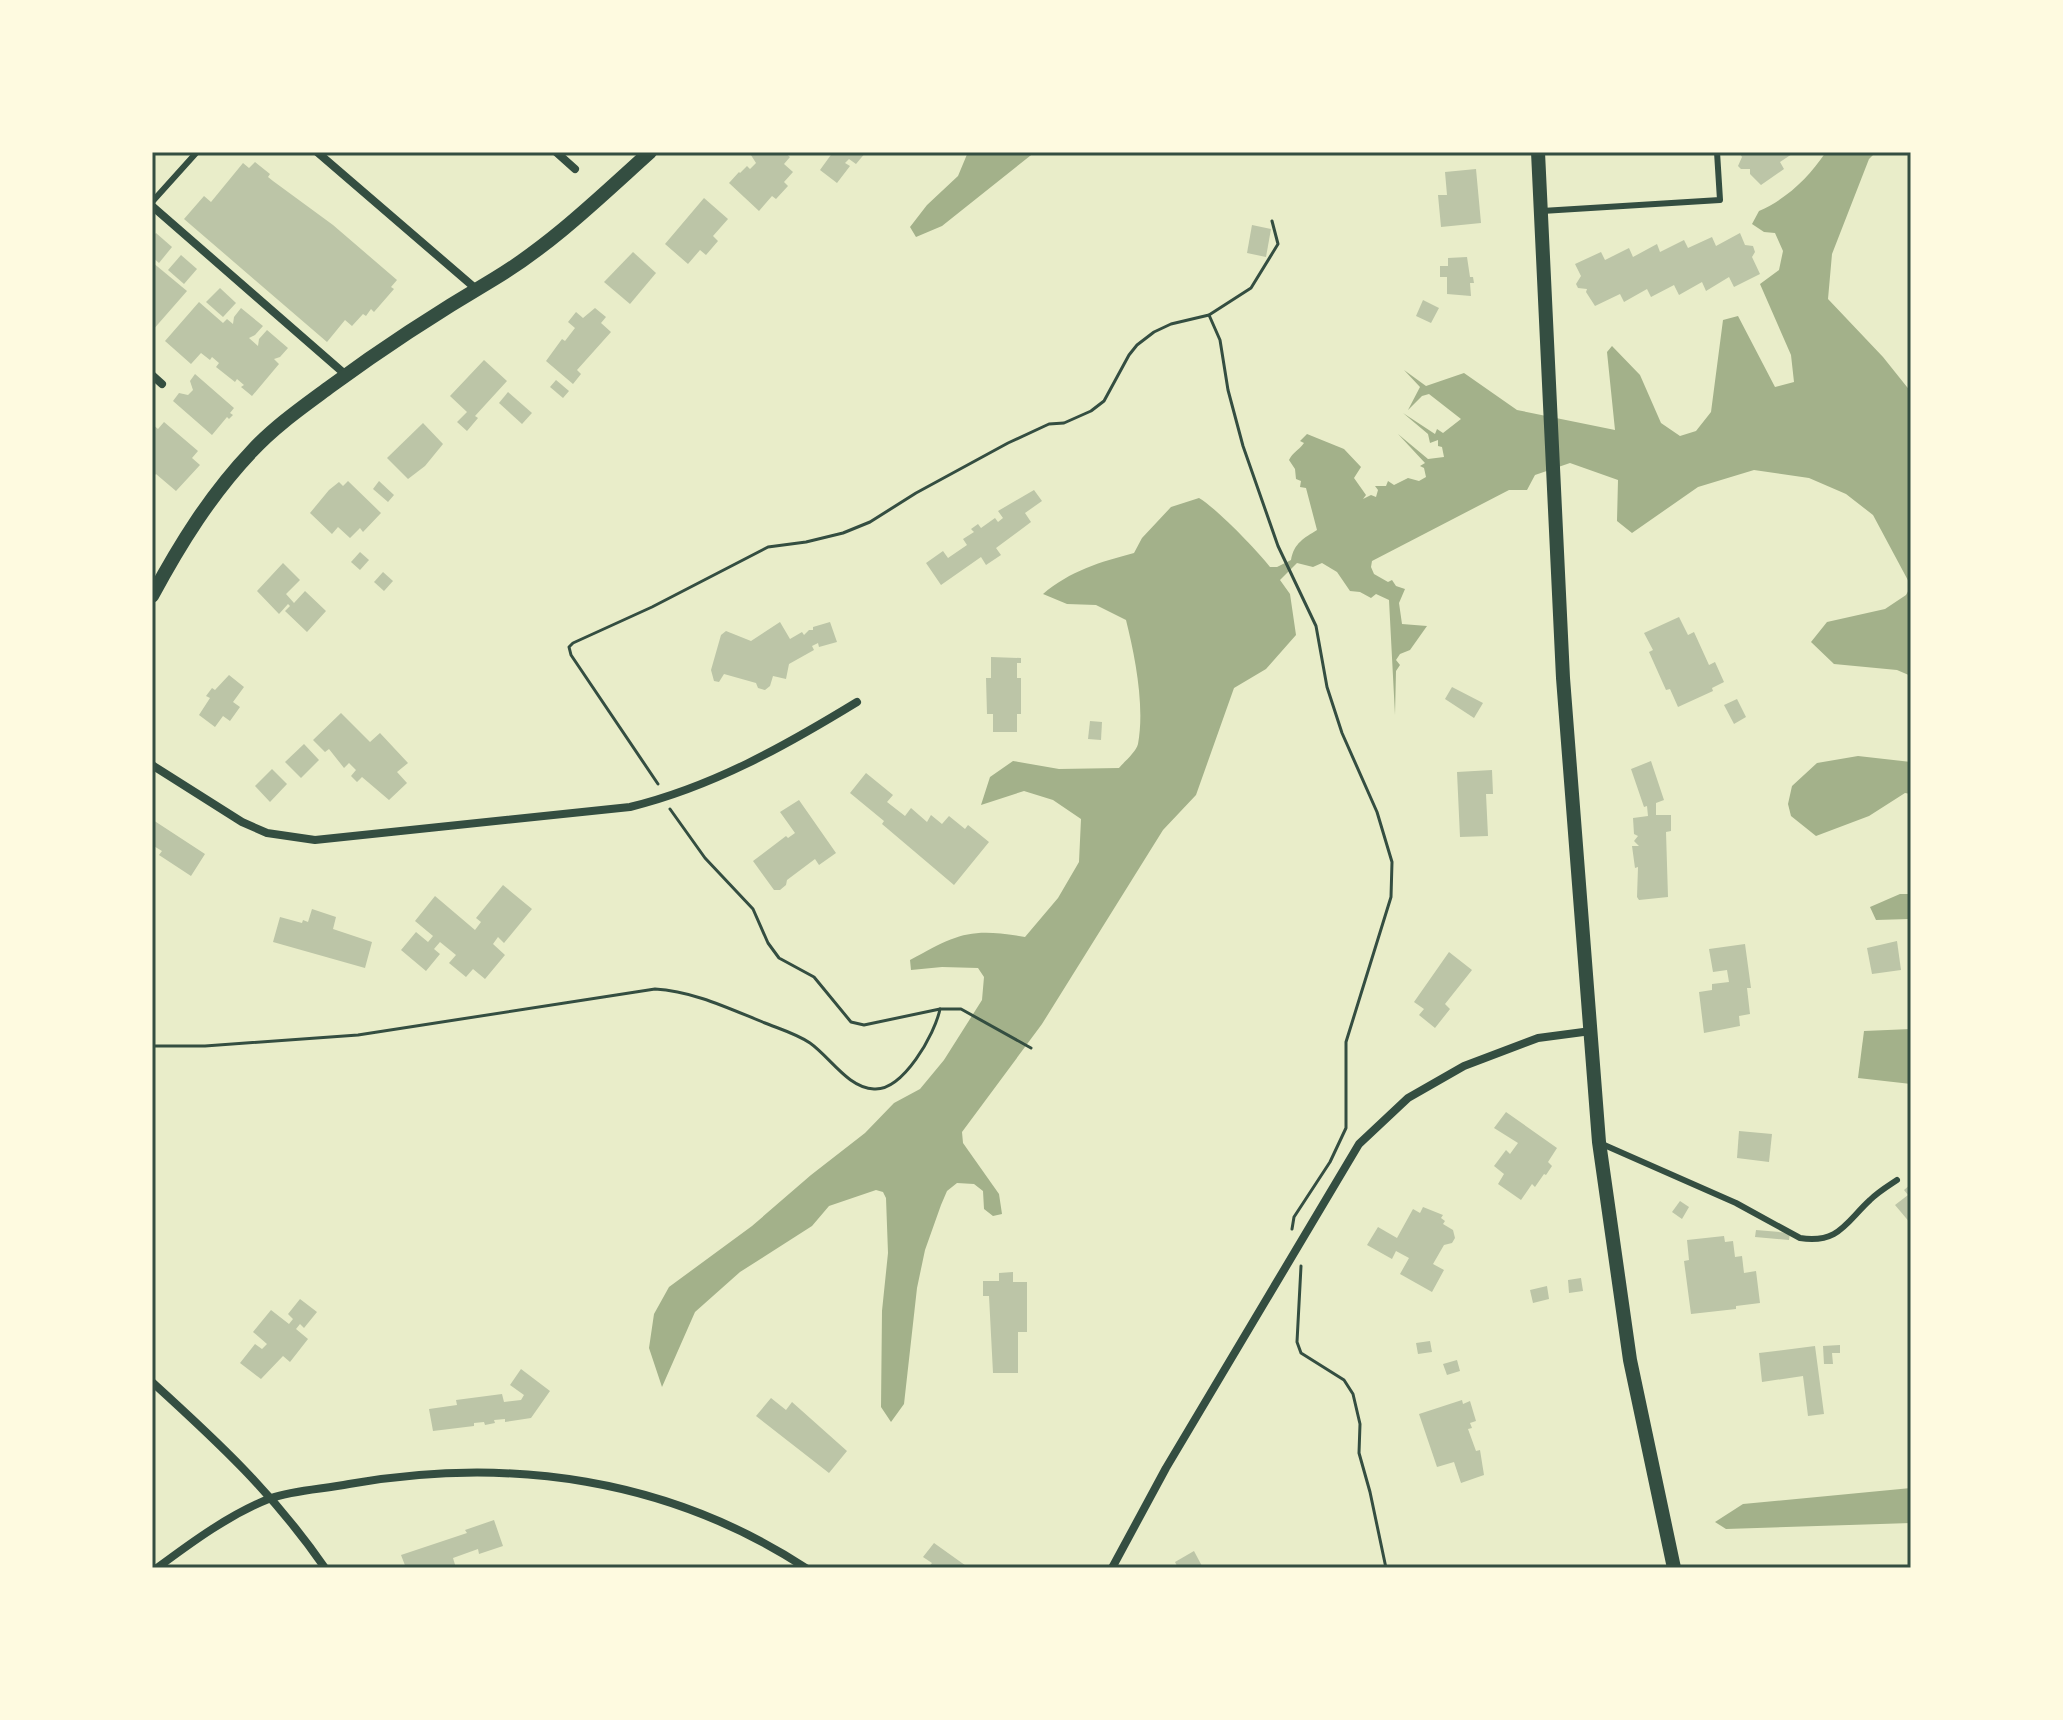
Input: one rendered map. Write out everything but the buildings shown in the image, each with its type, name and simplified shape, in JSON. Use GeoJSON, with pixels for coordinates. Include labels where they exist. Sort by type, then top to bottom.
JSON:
{"type":"FeatureCollection","features":[{"type":"Feature","properties":{"kind":"street"},"geometry":{"type":"LineString","coordinates":[[317,152],[475,288]]}},
{"type":"Feature","properties":{"kind":"street"},"geometry":{"type":"LineString","coordinates":[[556,152],[575,169]]}},
{"type":"Feature","properties":{"kind":"street"},"geometry":{"type":"LineString","coordinates":[[152,596],[199,517],[254,448],[299,409],[346,375],[535,250],[650,152]]}},
{"type":"Feature","properties":{"kind":"street"},"geometry":{"type":"LineString","coordinates":[[1538,152],[1563,678],[1599,1142],[1630,1360],[1674,1568]]}},
{"type":"Feature","properties":{"kind":"street"},"geometry":{"type":"LineString","coordinates":[[152,204],[346,375]]}},
{"type":"Feature","properties":{"kind":"street"},"geometry":{"type":"LineString","coordinates":[[152,375],[162,384]]}},
{"type":"Feature","properties":{"kind":"street"},"geometry":{"type":"LineString","coordinates":[[152,765],[242,822],[267,833],[315,840],[630,807],[665,799],[715,780],[782,746],[857,702]]}},
{"type":"Feature","properties":{"kind":"street"},"geometry":{"type":"LineString","coordinates":[[1112,1568],[1166,1468],[1359,1144],[1408,1098],[1464,1066],[1538,1038],[1592,1031]]}},
{"type":"Feature","properties":{"kind":"street"},"geometry":{"type":"LineString","coordinates":[[152,1382],[236,1458],[273,1498],[325,1568]]}},
{"type":"Feature","properties":{"kind":"street"},"geometry":{"type":"LineString","coordinates":[[157,1568],[233,1517],[273,1498],[374,1480],[484,1471],[569,1478],[642,1492],[735,1527],[806,1568]]}},
{"type":"Feature","properties":{"kind":"lane"},"geometry":{"type":"LineString","coordinates":[[152,204],[197,152]]}},
{"type":"Feature","properties":{"kind":"lane"},"geometry":{"type":"LineString","coordinates":[[1542,211],[1720,200],[1717,152]]}},
{"type":"Feature","properties":{"kind":"lane"},"geometry":{"type":"LineString","coordinates":[[1599,1142],[1736,1203],[1800,1238],[1812,1240],[1837,1234],[1870,1200],[1897,1180]]}},
{"type":"Feature","properties":{"kind":"path"},"geometry":{"type":"LineString","coordinates":[[1031,1048],[961,1009],[940,1009],[864,1025],[851,1022],[814,977],[779,958],[768,943],[753,909],[705,858],[679,824],[651,770],[633,749],[571,655],[569,647],[768,547],[843,533],[870,522],[1008,443],[1049,424],[1064,423],[1091,411],[1104,401],[1137,345],[1171,324],[1209,315],[1251,288],[1278,244],[1272,221]]}},
{"type":"Feature","properties":{"kind":"path"},"geometry":{"type":"LineString","coordinates":[[1209,315],[1220,340],[1228,390],[1243,446],[1278,546],[1316,626],[1327,687],[1342,733],[1377,812],[1392,862],[1391,897],[1346,1042],[1346,1128],[1330,1162],[1291,1223],[1303,1272],[1297,1342],[1301,1353],[1344,1380],[1353,1394],[1360,1424],[1359,1453],[1386,1568]]}},
{"type":"Feature","properties":{"kind":"path"},"geometry":{"type":"LineString","coordinates":[[152,1046],[205,1046],[358,1035],[655,989],[715,1003],[798,1037],[817,1048],[847,1077],[876,1090],[905,1075],[937,1023],[940,1009]]}},
{"type":"Feature","properties":{"kind":"shaded area"},"geometry":{"type":"Polygon","coordinates":[[[968,152],[1035,152],[942,226],[916,237],[910,227],[927,205],[958,176],[968,152]]]}},
{"type":"Feature","properties":{"kind":"shaded area"},"geometry":{"type":"Polygon","coordinates":[[[1826,152],[1876,152],[1869,159],[1832,254],[1828,299],[1883,357],[1911,392],[1911,586],[1873,515],[1846,494],[1809,478],[1754,470],[1698,487],[1632,533],[1617,521],[1618,480],[1570,463],[1535,475],[1527,490],[1509,490],[1372,561],[1374,574],[1388,582],[1392,580],[1396,586],[1405,589],[1399,603],[1402,624],[1427,626],[1410,650],[1400,654],[1396,660],[1400,665],[1396,671],[1395,715],[1389,600],[1376,594],[1371,598],[1350,591],[1337,572],[1322,563],[1313,567],[1297,563],[1280,580],[1290,594],[1296,635],[1266,669],[1234,688],[1196,795],[1163,830],[1042,1024],[962,1132],[963,1143],[999,1194],[1002,1214],[993,1216],[984,1209],[983,1191],[974,1184],[957,1183],[947,1191],[925,1250],[917,1288],[904,1404],[891,1422],[881,1407],[882,1311],[888,1253],[886,1198],[883,1192],[876,1190],[829,1206],[812,1226],[740,1272],[695,1312],[662,1387],[649,1348],[654,1314],[669,1287],[752,1226],[865,1133],[894,1103],[920,1089],[944,1060],[982,1000],[984,977],[978,968],[911,970],[910,960],[964,935],[990,933],[1025,937],[1058,898],[1079,862],[1081,819],[1053,800],[1024,791],[981,805],[990,777],[1013,761],[1059,769],[1119,768],[1137,747],[1140,698],[1126,620],[1096,605],[1067,604],[1043,594],[1086,568],[1134,553],[1142,538],[1171,507],[1199,498],[1236,530],[1270,567],[1291,560],[1297,545],[1317,530],[1306,488],[1300,487],[1301,481],[1296,479],[1295,469],[1289,460],[1304,443],[1300,441],[1307,434],[1344,449],[1361,467],[1354,478],[1366,495],[1363,499],[1371,495],[1376,497],[1378,490],[1375,486],[1386,486],[1388,481],[1394,485],[1408,478],[1419,481],[1426,477],[1424,468],[1420,466],[1425,463],[1398,434],[1428,459],[1444,457],[1442,447],[1438,446],[1438,440],[1430,443],[1428,434],[1403,413],[1435,434],[1437,429],[1443,433],[1461,419],[1429,394],[1422,396],[1408,410],[1420,387],[1404,370],[1426,386],[1464,373],[1517,410],[1615,430],[1607,352],[1612,346],[1640,375],[1661,423],[1680,436],[1696,431],[1711,412],[1723,320],[1738,316],[1775,387],[1794,382],[1791,355],[1760,284],[1779,270],[1783,251],[1775,233],[1764,232],[1752,224],[1759,211],[1797,186],[1826,152]]]}},
{"type":"Feature","properties":{"kind":"shaded area"},"geometry":{"type":"Polygon","coordinates":[[[1911,586],[1911,676],[1897,670],[1834,664],[1811,642],[1827,622],[1885,609],[1906,595],[1911,586]]]}},
{"type":"Feature","properties":{"kind":"shaded area"},"geometry":{"type":"Polygon","coordinates":[[[1858,756],[1911,762],[1911,794],[1905,793],[1869,816],[1816,836],[1791,816],[1788,804],[1792,786],[1817,763],[1858,756]]]}},
{"type":"Feature","properties":{"kind":"shaded area"},"geometry":{"type":"Polygon","coordinates":[[[1900,894],[1911,894],[1909,919],[1876,920],[1870,907],[1900,894]]]}},
{"type":"Feature","properties":{"kind":"shaded area"},"geometry":{"type":"Polygon","coordinates":[[[1911,1029],[1911,1084],[1858,1078],[1864,1031],[1911,1029]]]}},
{"type":"Feature","properties":{"kind":"shaded area"},"geometry":{"type":"Polygon","coordinates":[[[1911,1488],[1911,1523],[1726,1529],[1715,1522],[1743,1504],[1911,1488]]]}}]}
